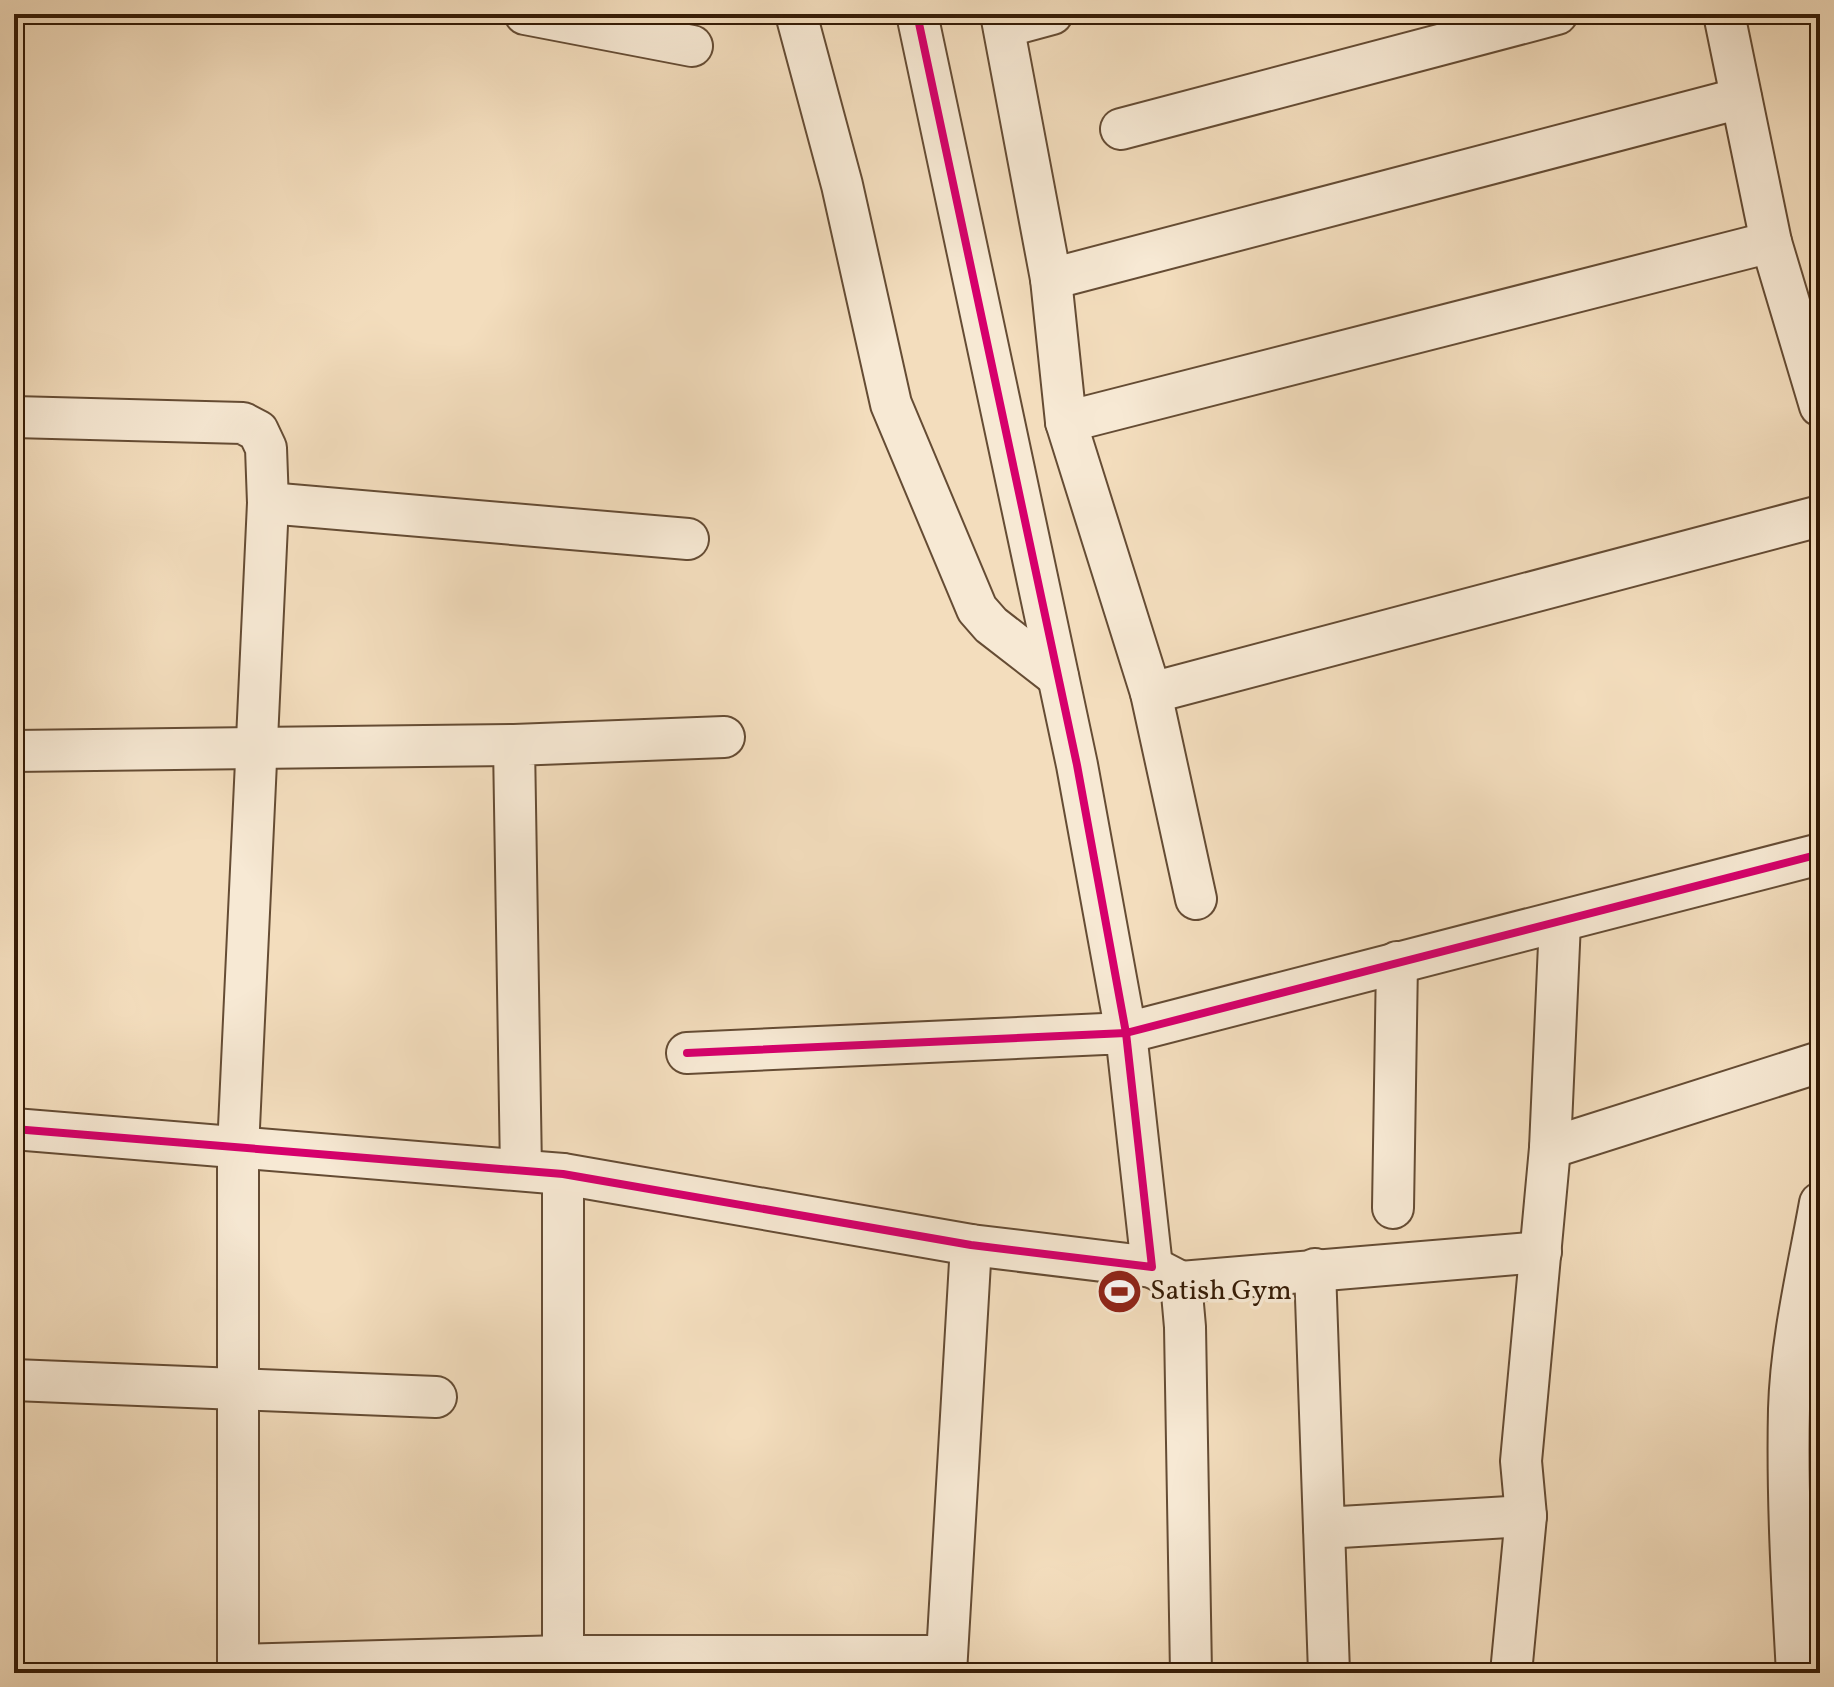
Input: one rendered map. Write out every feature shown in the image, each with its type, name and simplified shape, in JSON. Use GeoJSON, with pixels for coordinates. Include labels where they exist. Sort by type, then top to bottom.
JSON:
{"type":"FeatureCollection","features":[{"type":"Feature","properties":{"kind":"street"},"geometry":{"type":"LineString","coordinates":[[525,14],[692,46]]}},
{"type":"Feature","properties":{"kind":"street"},"geometry":{"type":"LineString","coordinates":[[796,14],[842,185],[891,404],[905,441],[977,609],[991,625],[1058,677]]}},
{"type":"Feature","properties":{"kind":"street"},"geometry":{"type":"LineString","coordinates":[[917,14],[1058,677],[1126,1033],[1166,1274],[1185,1327],[1191,1673]]}},
{"type":"Feature","properties":{"kind":"street"},"geometry":{"type":"LineString","coordinates":[[1052,14],[1003,21],[1051,279],[1066,422],[1151,693],[1196,899]]}},
{"type":"Feature","properties":{"kind":"street"},"geometry":{"type":"LineString","coordinates":[[1121,129],[1557,14]]}},
{"type":"Feature","properties":{"kind":"street"},"geometry":{"type":"LineString","coordinates":[[1724,14],[1771,242],[1820,406]]}},
{"type":"Feature","properties":{"kind":"street"},"geometry":{"type":"LineString","coordinates":[[1051,279],[1741,98]]}},
{"type":"Feature","properties":{"kind":"street"},"geometry":{"type":"LineString","coordinates":[[1066,422],[1771,242]]}},
{"type":"Feature","properties":{"kind":"street"},"geometry":{"type":"LineString","coordinates":[[14,417],[243,423],[258,431],[266,448],[268,503],[238,1149],[238,1669],[563,1664],[946,1664],[971,1245]]}},
{"type":"Feature","properties":{"kind":"street"},"geometry":{"type":"LineString","coordinates":[[268,503],[688,539]]}},
{"type":"Feature","properties":{"kind":"street"},"geometry":{"type":"LineString","coordinates":[[1151,693],[1820,516]]}},
{"type":"Feature","properties":{"kind":"street"},"geometry":{"type":"LineString","coordinates":[[14,751],[514,745],[724,737]]}},
{"type":"Feature","properties":{"kind":"street"},"geometry":{"type":"LineString","coordinates":[[514,745],[521,1170]]}},
{"type":"Feature","properties":{"kind":"street"},"geometry":{"type":"LineString","coordinates":[[687,1053],[1126,1033],[1820,854]]}},
{"type":"Feature","properties":{"kind":"street"},"geometry":{"type":"LineString","coordinates":[[1511,1673],[1526,1516],[1521,1461],[1550,1148],[1560,922]]}},
{"type":"Feature","properties":{"kind":"street"},"geometry":{"type":"LineString","coordinates":[[1393,1208],[1397,962]]}},
{"type":"Feature","properties":{"kind":"street"},"geometry":{"type":"LineString","coordinates":[[1550,1148],[1820,1062]]}},
{"type":"Feature","properties":{"kind":"street"},"geometry":{"type":"LineString","coordinates":[[14,1129],[563,1174],[971,1245],[1166,1274],[1315,1269],[1541,1252]]}},
{"type":"Feature","properties":{"kind":"street"},"geometry":{"type":"LineString","coordinates":[[563,1174],[563,1664]]}},
{"type":"Feature","properties":{"kind":"street"},"geometry":{"type":"LineString","coordinates":[[1797,1673],[1805,1564],[1789,1407],[1799,1316],[1820,1203]]}},
{"type":"Feature","properties":{"kind":"street"},"geometry":{"type":"LineString","coordinates":[[1315,1269],[1329,1673]]}},
{"type":"Feature","properties":{"kind":"street"},"geometry":{"type":"LineString","coordinates":[[14,1380],[436,1397]]}},
{"type":"Feature","properties":{"kind":"street"},"geometry":{"type":"LineString","coordinates":[[1324,1528],[1526,1516]]}},
{"type":"Feature","properties":{"kind":"cycle path"},"geometry":{"type":"LineString","coordinates":[[917,14],[1077,765],[1126,1033],[1820,854]]}},
{"type":"Feature","properties":{"kind":"cycle path"},"geometry":{"type":"LineString","coordinates":[[14,1129],[563,1174],[971,1245],[1152,1267],[1126,1033],[687,1053]]}},
{"type":"Feature","properties":{"kind":"place","name":"Satish Gym"},"geometry":{"type":"Point","coordinates":[1119,1291]}}]}
